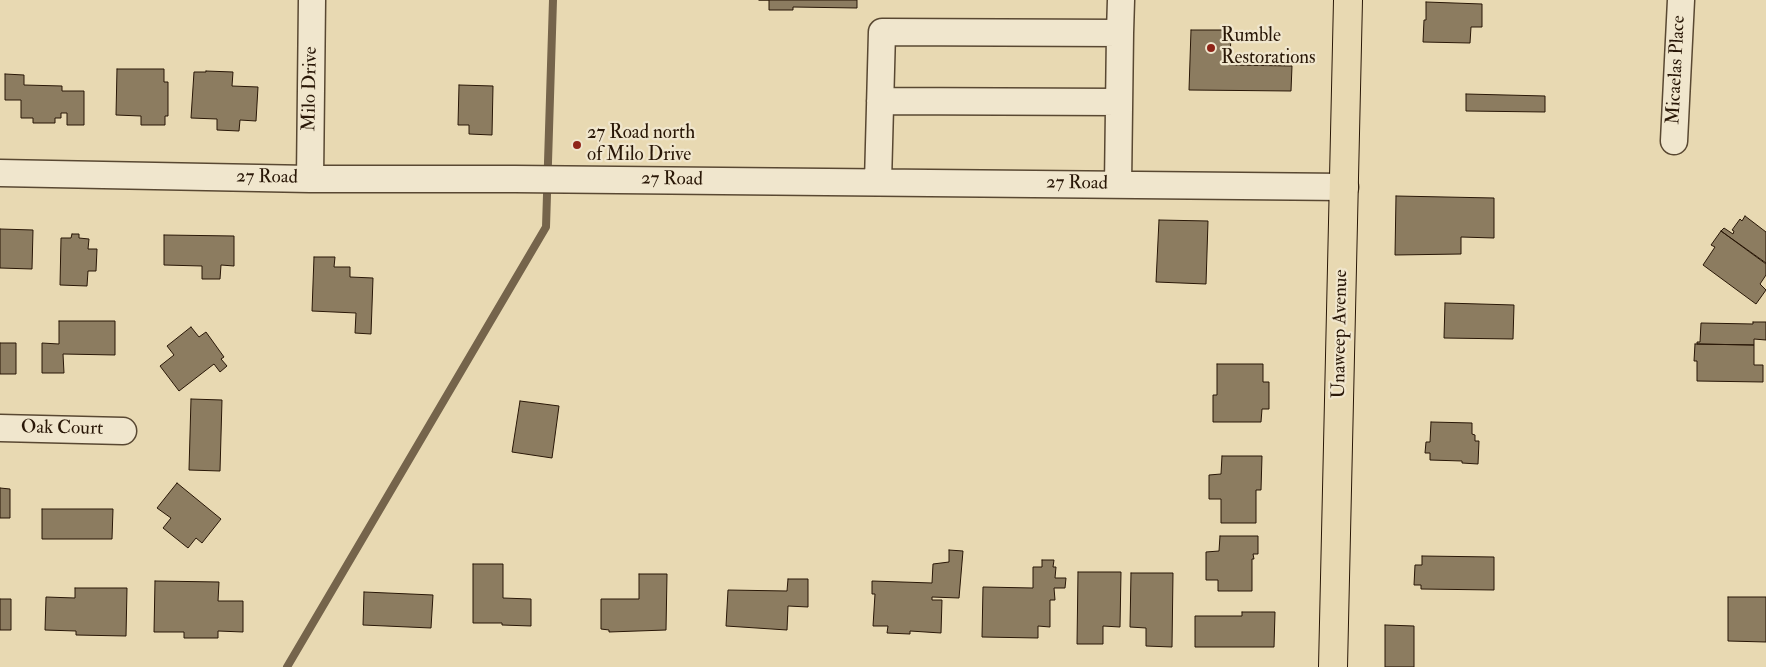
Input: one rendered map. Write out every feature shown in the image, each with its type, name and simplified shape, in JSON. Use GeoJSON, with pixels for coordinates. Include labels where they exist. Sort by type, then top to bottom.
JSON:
{"type":"FeatureCollection","features":[{"type":"Feature","properties":{"kind":"main road","name":"Unaweep Avenue"},"geometry":{"type":"LineString","coordinates":[[1333,667],[1348,0]]}},
{"type":"Feature","properties":{"kind":"street","name":"Milo Drive"},"geometry":{"type":"LineString","coordinates":[[310,179],[312,0]]}},
{"type":"Feature","properties":{"kind":"street"},"geometry":{"type":"LineString","coordinates":[[1118,185],[1121,0]]}},
{"type":"Feature","properties":{"kind":"street","name":"Micaelas Place"},"geometry":{"type":"LineString","coordinates":[[1674,141],[1681,0]]}},
{"type":"Feature","properties":{"kind":"street"},"geometry":{"type":"LineString","coordinates":[[878,182],[882,32],[1120,33]]}},
{"type":"Feature","properties":{"kind":"street"},"geometry":{"type":"LineString","coordinates":[[880,100],[1119,102]]}},
{"type":"Feature","properties":{"kind":"street","name":"27 Road"},"geometry":{"type":"LineString","coordinates":[[0,173],[310,179],[515,179],[1344,187]]}},
{"type":"Feature","properties":{"kind":"street","name":"Oak Court"},"geometry":{"type":"LineString","coordinates":[[0,428],[123,431]]}},
{"type":"Feature","properties":{"kind":"building"},"geometry":{"type":"Polygon","coordinates":[[[769,0],[857,0],[857,8],[793,7],[793,10],[769,10],[769,0]]]}},
{"type":"Feature","properties":{"kind":"building"},"geometry":{"type":"Polygon","coordinates":[[[1426,2],[1482,4],[1482,27],[1471,27],[1470,43],[1423,42],[1426,2]]]}},
{"type":"Feature","properties":{"kind":"building","name":"Rumble Restorations"},"geometry":{"type":"Polygon","coordinates":[[[1191,30],[1231,30],[1230,65],[1292,66],[1291,91],[1189,90],[1191,30]]]}},
{"type":"Feature","properties":{"kind":"building"},"geometry":{"type":"Polygon","coordinates":[[[117,69],[164,69],[164,82],[168,82],[168,116],[165,116],[165,125],[141,125],[141,116],[116,115],[117,69]]]}},
{"type":"Feature","properties":{"kind":"building"},"geometry":{"type":"Polygon","coordinates":[[[194,72],[233,72],[232,86],[258,87],[256,121],[240,120],[239,131],[217,130],[217,119],[191,118],[194,72]]]}},
{"type":"Feature","properties":{"kind":"building"},"geometry":{"type":"Polygon","coordinates":[[[5,74],[24,75],[24,85],[62,86],[62,91],[84,91],[84,125],[67,125],[67,113],[61,113],[61,118],[55,118],[55,123],[33,123],[33,118],[21,118],[21,100],[5,100],[5,74]]]}},
{"type":"Feature","properties":{"kind":"building"},"geometry":{"type":"Polygon","coordinates":[[[459,85],[493,86],[492,135],[469,134],[469,125],[458,125],[459,85]]]}},
{"type":"Feature","properties":{"kind":"building"},"geometry":{"type":"Polygon","coordinates":[[[1466,94],[1545,96],[1545,112],[1466,111],[1466,94]]]}},
{"type":"Feature","properties":{"kind":"building"},"geometry":{"type":"Polygon","coordinates":[[[1396,196],[1494,198],[1494,238],[1461,237],[1461,254],[1395,255],[1396,196]]]}},
{"type":"Feature","properties":{"kind":"building"},"geometry":{"type":"Polygon","coordinates":[[[1745,216],[1766,232],[1766,263],[1721,231],[1724,228],[1733,234],[1734,231],[1732,230],[1740,219],[1742,221],[1745,216]]]}},
{"type":"Feature","properties":{"kind":"building"},"geometry":{"type":"Polygon","coordinates":[[[1159,220],[1208,221],[1206,284],[1156,282],[1159,220]]]}},
{"type":"Feature","properties":{"kind":"building"},"geometry":{"type":"Polygon","coordinates":[[[0,229],[33,230],[32,269],[0,268],[0,229]]]}},
{"type":"Feature","properties":{"kind":"building"},"geometry":{"type":"Polygon","coordinates":[[[1721,231],[1766,264],[1766,275],[1760,284],[1766,290],[1756,304],[1703,265],[1715,247],[1711,245],[1721,231]]]}},
{"type":"Feature","properties":{"kind":"building"},"geometry":{"type":"Polygon","coordinates":[[[72,234],[79,234],[79,238],[89,239],[88,249],[97,249],[96,271],[88,271],[87,286],[60,285],[61,238],[71,238],[72,234]]]}},
{"type":"Feature","properties":{"kind":"building"},"geometry":{"type":"Polygon","coordinates":[[[164,235],[234,236],[234,266],[221,265],[220,279],[202,279],[202,266],[164,265],[164,235]]]}},
{"type":"Feature","properties":{"kind":"building"},"geometry":{"type":"Polygon","coordinates":[[[314,257],[335,257],[334,267],[350,267],[350,277],[373,278],[371,334],[355,333],[356,313],[312,311],[314,257]]]}},
{"type":"Feature","properties":{"kind":"building"},"geometry":{"type":"Polygon","coordinates":[[[1445,303],[1514,305],[1513,339],[1444,338],[1445,303]]]}},
{"type":"Feature","properties":{"kind":"building"},"geometry":{"type":"Polygon","coordinates":[[[59,321],[115,321],[115,355],[63,354],[64,373],[42,373],[42,343],[59,344],[59,321]]]}},
{"type":"Feature","properties":{"kind":"building"},"geometry":{"type":"Polygon","coordinates":[[[1753,322],[1766,322],[1766,340],[1754,339],[1754,345],[1697,344],[1697,342],[1700,342],[1701,323],[1753,324],[1753,322]]]}},
{"type":"Feature","properties":{"kind":"building"},"geometry":{"type":"Polygon","coordinates":[[[191,327],[199,337],[206,332],[224,357],[221,359],[227,366],[220,372],[214,364],[179,391],[160,366],[174,355],[167,346],[191,327]]]}},
{"type":"Feature","properties":{"kind":"building"},"geometry":{"type":"Polygon","coordinates":[[[0,343],[16,343],[16,374],[0,374],[0,343]]]}},
{"type":"Feature","properties":{"kind":"building"},"geometry":{"type":"Polygon","coordinates":[[[1695,344],[1754,345],[1754,365],[1763,365],[1763,382],[1697,381],[1697,361],[1694,361],[1695,344]]]}},
{"type":"Feature","properties":{"kind":"building"},"geometry":{"type":"Polygon","coordinates":[[[1217,364],[1263,364],[1263,382],[1269,382],[1269,409],[1262,409],[1261,422],[1213,422],[1213,395],[1217,395],[1217,364]]]}},
{"type":"Feature","properties":{"kind":"building"},"geometry":{"type":"Polygon","coordinates":[[[191,399],[222,400],[220,471],[189,470],[191,399]]]}},
{"type":"Feature","properties":{"kind":"building"},"geometry":{"type":"Polygon","coordinates":[[[520,401],[559,406],[552,458],[512,452],[520,401]]]}},
{"type":"Feature","properties":{"kind":"building"},"geometry":{"type":"Polygon","coordinates":[[[1431,422],[1472,423],[1472,434],[1475,435],[1475,441],[1479,441],[1478,464],[1462,463],[1462,461],[1430,460],[1430,453],[1425,453],[1426,442],[1430,442],[1431,422]]]}},
{"type":"Feature","properties":{"kind":"building"},"geometry":{"type":"Polygon","coordinates":[[[1222,456],[1262,456],[1261,490],[1256,490],[1256,523],[1221,523],[1221,499],[1209,499],[1209,475],[1221,474],[1222,456]]]}},
{"type":"Feature","properties":{"kind":"building"},"geometry":{"type":"Polygon","coordinates":[[[177,483],[221,519],[202,543],[196,538],[188,548],[163,528],[171,518],[157,508],[177,483]]]}},
{"type":"Feature","properties":{"kind":"building"},"geometry":{"type":"Polygon","coordinates":[[[0,488],[10,489],[10,518],[0,518],[0,488]]]}},
{"type":"Feature","properties":{"kind":"building"},"geometry":{"type":"Polygon","coordinates":[[[42,509],[113,509],[112,539],[42,539],[42,509]]]}},
{"type":"Feature","properties":{"kind":"building"},"geometry":{"type":"Polygon","coordinates":[[[1220,536],[1258,536],[1258,554],[1253,554],[1254,559],[1252,559],[1252,591],[1218,591],[1218,580],[1206,580],[1206,552],[1219,551],[1220,536]]]}},
{"type":"Feature","properties":{"kind":"building"},"geometry":{"type":"Polygon","coordinates":[[[949,550],[963,551],[959,598],[932,597],[932,600],[942,600],[941,633],[910,631],[910,634],[887,633],[888,626],[873,626],[875,594],[872,594],[872,581],[932,583],[933,564],[949,562],[949,550]]]}},
{"type":"Feature","properties":{"kind":"building"},"geometry":{"type":"Polygon","coordinates":[[[1422,556],[1494,557],[1494,590],[1421,589],[1421,585],[1414,585],[1415,565],[1422,565],[1422,556]]]}},
{"type":"Feature","properties":{"kind":"building"},"geometry":{"type":"Polygon","coordinates":[[[1042,560],[1054,560],[1053,567],[1056,567],[1055,578],[1066,578],[1065,588],[1054,588],[1055,600],[1050,600],[1050,627],[1038,626],[1038,638],[982,637],[983,587],[1033,588],[1033,567],[1042,567],[1042,560]]]}},
{"type":"Feature","properties":{"kind":"building"},"geometry":{"type":"Polygon","coordinates":[[[473,564],[503,564],[503,598],[531,599],[531,626],[473,623],[473,564]]]}},
{"type":"Feature","properties":{"kind":"building"},"geometry":{"type":"Polygon","coordinates":[[[1078,572],[1121,572],[1120,627],[1103,626],[1103,644],[1077,644],[1078,572]]]}},
{"type":"Feature","properties":{"kind":"building"},"geometry":{"type":"Polygon","coordinates":[[[1131,573],[1173,573],[1172,647],[1146,646],[1146,628],[1130,627],[1131,573]]]}},
{"type":"Feature","properties":{"kind":"building"},"geometry":{"type":"Polygon","coordinates":[[[639,574],[667,574],[666,630],[609,632],[609,630],[601,629],[601,599],[639,599],[639,574]]]}},
{"type":"Feature","properties":{"kind":"building"},"geometry":{"type":"Polygon","coordinates":[[[788,579],[808,579],[808,607],[788,606],[787,630],[726,626],[728,590],[787,591],[788,579]]]}},
{"type":"Feature","properties":{"kind":"building"},"geometry":{"type":"Polygon","coordinates":[[[155,581],[219,582],[218,601],[243,601],[243,632],[218,631],[218,638],[184,638],[184,632],[154,632],[155,581]]]}},
{"type":"Feature","properties":{"kind":"building"},"geometry":{"type":"Polygon","coordinates":[[[75,588],[127,588],[126,636],[76,635],[76,631],[45,630],[46,597],[75,598],[75,588]]]}},
{"type":"Feature","properties":{"kind":"building"},"geometry":{"type":"Polygon","coordinates":[[[364,592],[433,595],[431,628],[363,625],[364,592]]]}},
{"type":"Feature","properties":{"kind":"building"},"geometry":{"type":"Polygon","coordinates":[[[1728,597],[1766,597],[1766,642],[1728,641],[1728,597]]]}},
{"type":"Feature","properties":{"kind":"building"},"geometry":{"type":"Polygon","coordinates":[[[0,599],[11,599],[11,630],[0,630],[0,599]]]}},
{"type":"Feature","properties":{"kind":"building"},"geometry":{"type":"Polygon","coordinates":[[[1242,612],[1275,612],[1274,647],[1195,647],[1195,616],[1242,616],[1242,612]]]}},
{"type":"Feature","properties":{"kind":"building"},"geometry":{"type":"Polygon","coordinates":[[[1385,625],[1414,626],[1414,667],[1385,667],[1385,625]]]}},
{"type":"Feature","properties":{"kind":"waterway"},"geometry":{"type":"LineString","coordinates":[[287,667],[546,227],[553,0]]}},
{"type":"Feature","properties":{"kind":"place","name":"Rumble Restorations"},"geometry":{"type":"Point","coordinates":[1211,48]}},
{"type":"Feature","properties":{"kind":"place","name":"27 Road north of Milo Drive"},"geometry":{"type":"Point","coordinates":[577,145]}}]}
